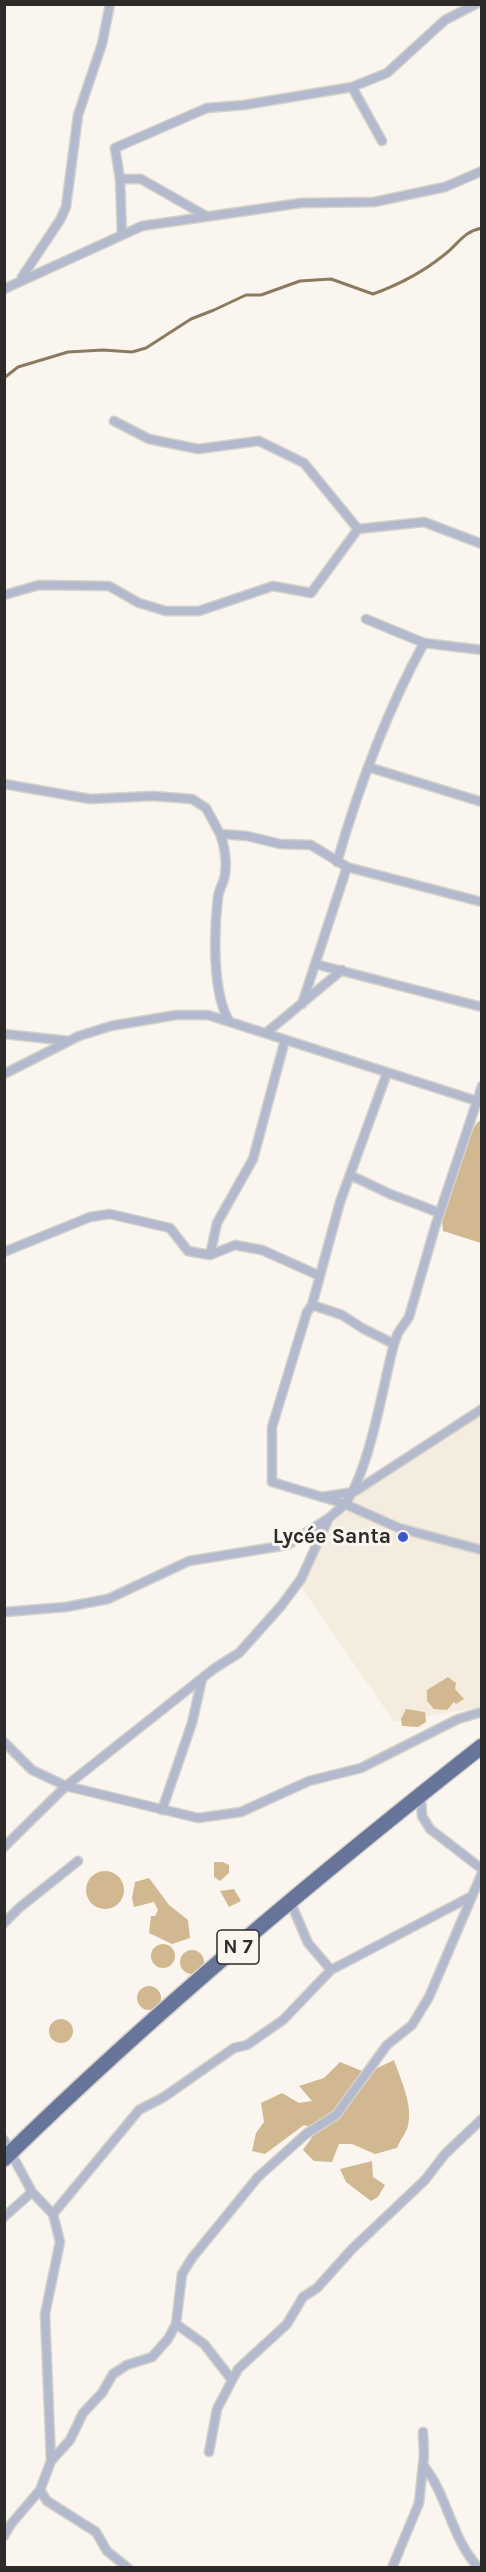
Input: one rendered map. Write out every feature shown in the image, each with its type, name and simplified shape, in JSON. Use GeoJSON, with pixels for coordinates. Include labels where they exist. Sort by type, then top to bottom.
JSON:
{"type":"FeatureCollection","features":[{"type":"Feature","properties":{"kind":"highway","name":"N 7"},"geometry":{"type":"LineString","coordinates":[[7,2150],[290,1901],[482,1746]]}},
{"type":"Feature","properties":{"kind":"street"},"geometry":{"type":"LineString","coordinates":[[21,281],[66,207],[78,115],[102,44],[110,4]]}},
{"type":"Feature","properties":{"kind":"street"},"geometry":{"type":"LineString","coordinates":[[122,235],[120,179],[115,148],[207,108],[244,105],[352,87],[387,73],[445,20],[476,4]]}},
{"type":"Feature","properties":{"kind":"street"},"geometry":{"type":"LineString","coordinates":[[352,87],[382,141]]}},
{"type":"Feature","properties":{"kind":"street"},"geometry":{"type":"LineString","coordinates":[[4,290],[142,226],[301,203],[374,202],[445,187],[482,171]]}},
{"type":"Feature","properties":{"kind":"street"},"geometry":{"type":"LineString","coordinates":[[120,179],[141,179],[206,216]]}},
{"type":"Feature","properties":{"kind":"street"},"geometry":{"type":"LineString","coordinates":[[114,421],[149,439],[198,450],[259,441],[304,463],[358,529]]}},
{"type":"Feature","properties":{"kind":"street"},"geometry":{"type":"LineString","coordinates":[[4,595],[39,585],[109,586],[139,603],[166,611],[199,611],[273,586],[311,592],[358,529],[424,522],[482,544]]}},
{"type":"Feature","properties":{"kind":"street"},"geometry":{"type":"LineString","coordinates":[[366,619],[424,643],[482,650]]}},
{"type":"Feature","properties":{"kind":"street"},"geometry":{"type":"LineString","coordinates":[[337,862],[368,766],[389,714],[424,643]]}},
{"type":"Feature","properties":{"kind":"street"},"geometry":{"type":"LineString","coordinates":[[368,766],[482,802]]}},
{"type":"Feature","properties":{"kind":"street"},"geometry":{"type":"LineString","coordinates":[[4,784],[90,799],[153,796],[192,799],[206,808],[225,849],[225,876],[218,895],[217,983],[221,1008],[229,1021]]}},
{"type":"Feature","properties":{"kind":"street"},"geometry":{"type":"LineString","coordinates":[[219,834],[247,836],[280,844],[311,845],[347,867],[482,902]]}},
{"type":"Feature","properties":{"kind":"street"},"geometry":{"type":"LineString","coordinates":[[302,1004],[347,867]]}},
{"type":"Feature","properties":{"kind":"street"},"geometry":{"type":"LineString","coordinates":[[315,964],[482,1006]]}},
{"type":"Feature","properties":{"kind":"street"},"geometry":{"type":"LineString","coordinates":[[266,1032],[342,970]]}},
{"type":"Feature","properties":{"kind":"street"},"geometry":{"type":"LineString","coordinates":[[4,1074],[69,1041],[111,1026],[148,1019],[208,1015],[477,1101]]}},
{"type":"Feature","properties":{"kind":"street"},"geometry":{"type":"LineString","coordinates":[[4,1034],[69,1041]]}},
{"type":"Feature","properties":{"kind":"street"},"geometry":{"type":"LineString","coordinates":[[210,1255],[217,1223],[254,1159],[285,1040]]}},
{"type":"Feature","properties":{"kind":"street"},"geometry":{"type":"LineString","coordinates":[[387,1073],[340,1202],[312,1305],[307,1312],[272,1427],[272,1482],[345,1504],[399,1528],[482,1550]]}},
{"type":"Feature","properties":{"kind":"street"},"geometry":{"type":"LineString","coordinates":[[4,1612],[66,1608],[108,1599],[189,1561],[287,1545],[329,1518],[345,1504],[354,1492],[363,1466],[394,1344],[398,1333],[409,1317],[482,1086]]}},
{"type":"Feature","properties":{"kind":"street"},"geometry":{"type":"LineString","coordinates":[[350,1175],[390,1194],[440,1213]]}},
{"type":"Feature","properties":{"kind":"street"},"geometry":{"type":"LineString","coordinates":[[4,1252],[90,1217],[110,1214],[170,1228],[188,1251],[210,1255],[236,1245],[262,1250],[320,1276]]}},
{"type":"Feature","properties":{"kind":"street"},"geometry":{"type":"LineString","coordinates":[[312,1305],[342,1315],[394,1344]]}},
{"type":"Feature","properties":{"kind":"street"},"geometry":{"type":"LineString","coordinates":[[318,1497],[354,1492],[482,1409]]}},
{"type":"Feature","properties":{"kind":"street"},"geometry":{"type":"LineString","coordinates":[[4,1847],[66,1786],[202,1679],[239,1653],[302,1579],[329,1518]]}},
{"type":"Feature","properties":{"kind":"street"},"geometry":{"type":"LineString","coordinates":[[162,1810],[192,1723],[202,1679]]}},
{"type":"Feature","properties":{"kind":"street"},"geometry":{"type":"LineString","coordinates":[[4,1742],[32,1770],[66,1786],[198,1818],[241,1812],[309,1781],[361,1768],[458,1719],[482,1712]]}},
{"type":"Feature","properties":{"kind":"street"},"geometry":{"type":"LineString","coordinates":[[421,1795],[423,1816],[430,1829],[482,1869]]}},
{"type":"Feature","properties":{"kind":"street"},"geometry":{"type":"LineString","coordinates":[[4,1923],[19,1908],[78,1861]]}},
{"type":"Feature","properties":{"kind":"street"},"geometry":{"type":"LineString","coordinates":[[4,2536],[11,2524],[40,2490],[51,2461],[69,2440],[83,2413],[102,2392],[113,2374],[127,2365],[152,2357],[168,2339],[176,2324],[182,2274],[192,2258],[258,2177],[306,2134],[336,2115],[387,2045],[412,2025],[429,1997],[432,1986],[448,1956],[470,1897],[482,1874]]}},
{"type":"Feature","properties":{"kind":"street"},"geometry":{"type":"LineString","coordinates":[[53,2214],[139,2110],[164,2097],[234,2048],[247,2045],[283,2020],[331,1970],[470,1897]]}},
{"type":"Feature","properties":{"kind":"street"},"geometry":{"type":"LineString","coordinates":[[290,1901],[308,1943],[331,1970]]}},
{"type":"Feature","properties":{"kind":"street"},"geometry":{"type":"LineString","coordinates":[[209,2452],[217,2409],[238,2369],[287,2324],[303,2297],[317,2288],[352,2249],[425,2180],[446,2154],[482,2119]]}},
{"type":"Feature","properties":{"kind":"street"},"geometry":{"type":"LineString","coordinates":[[7,2150],[32,2192],[53,2214],[60,2242],[45,2314],[51,2461]]}},
{"type":"Feature","properties":{"kind":"street"},"geometry":{"type":"LineString","coordinates":[[4,2217],[32,2192]]}},
{"type":"Feature","properties":{"kind":"street"},"geometry":{"type":"LineString","coordinates":[[176,2324],[204,2344],[232,2380]]}},
{"type":"Feature","properties":{"kind":"street"},"geometry":{"type":"LineString","coordinates":[[392,2568],[419,2503],[423,2465],[423,2432]]}},
{"type":"Feature","properties":{"kind":"street"},"geometry":{"type":"LineString","coordinates":[[423,2465],[434,2478],[454,2528],[479,2568]]}},
{"type":"Feature","properties":{"kind":"street"},"geometry":{"type":"LineString","coordinates":[[40,2490],[47,2501],[96,2532],[106,2551],[128,2568]]}},
{"type":"Feature","properties":{"kind":"shaded area"},"geometry":{"type":"Polygon","coordinates":[[[481,1120],[481,1243],[443,1231],[442,1219],[469,1136],[481,1120]]]}},
{"type":"Feature","properties":{"kind":"shaded area","name":"Lycée Santa"},"geometry":{"type":"Polygon","coordinates":[[[481,1414],[481,1707],[394,1722],[295,1578],[354,1495],[481,1414]]]}},
{"type":"Feature","properties":{"kind":"shaded area"},"geometry":{"type":"Polygon","coordinates":[[[448,1677],[456,1683],[455,1689],[464,1699],[456,1704],[454,1702],[447,1710],[434,1709],[427,1701],[427,1690],[448,1677]]]}},
{"type":"Feature","properties":{"kind":"shaded area"},"geometry":{"type":"Polygon","coordinates":[[[406,1709],[425,1712],[426,1722],[418,1727],[402,1726],[401,1719],[406,1709]]]}},
{"type":"Feature","properties":{"kind":"shaded area"},"geometry":{"type":"Polygon","coordinates":[[[214,1862],[229,1865],[229,1873],[220,1881],[214,1877],[214,1862]]]}},
{"type":"Feature","properties":{"kind":"shaded area"},"geometry":{"type":"Polygon","coordinates":[[[105,1871],[118,1877],[124,1890],[118,1903],[105,1909],[92,1903],[86,1890],[92,1877],[105,1871]]]}},
{"type":"Feature","properties":{"kind":"shaded area"},"geometry":{"type":"Polygon","coordinates":[[[149,1878],[169,1905],[188,1920],[190,1938],[172,1944],[149,1933],[151,1916],[155,1916],[158,1910],[154,1902],[134,1907],[132,1898],[135,1882],[149,1878]]]}},
{"type":"Feature","properties":{"kind":"shaded area"},"geometry":{"type":"Polygon","coordinates":[[[234,1889],[241,1901],[229,1907],[220,1891],[234,1889]]]}},
{"type":"Feature","properties":{"kind":"shaded area"},"geometry":{"type":"Polygon","coordinates":[[[163,1944],[172,1947],[175,1956],[172,1965],[163,1968],[154,1965],[151,1956],[154,1947],[163,1944]]]}},
{"type":"Feature","properties":{"kind":"shaded area"},"geometry":{"type":"Polygon","coordinates":[[[192,1950],[197,1951],[203,1957],[203,1967],[197,1973],[192,1974],[187,1973],[181,1967],[180,1962],[181,1957],[187,1951],[192,1950]]]}},
{"type":"Feature","properties":{"kind":"shaded area"},"geometry":{"type":"Polygon","coordinates":[[[149,1986],[157,1990],[161,1998],[157,2006],[149,2010],[141,2006],[137,1998],[141,1990],[149,1986]]]}},
{"type":"Feature","properties":{"kind":"shaded area"},"geometry":{"type":"Polygon","coordinates":[[[61,2019],[66,2020],[72,2026],[72,2036],[66,2042],[61,2043],[56,2042],[50,2036],[49,2031],[50,2026],[56,2020],[61,2019]]]}},
{"type":"Feature","properties":{"kind":"shaded area"},"geometry":{"type":"Polygon","coordinates":[[[394,2060],[406,2093],[409,2109],[408,2126],[397,2148],[375,2154],[352,2144],[339,2144],[332,2162],[314,2161],[303,2150],[317,2130],[304,2125],[265,2154],[252,2151],[256,2133],[264,2122],[261,2103],[282,2093],[299,2103],[312,2101],[299,2086],[324,2078],[340,2062],[367,2073],[394,2060]]]}},
{"type":"Feature","properties":{"kind":"shaded area"},"geometry":{"type":"Polygon","coordinates":[[[372,2161],[373,2177],[385,2185],[378,2197],[371,2201],[346,2182],[340,2169],[372,2161]]]}},
{"type":"Feature","properties":{"kind":"waterway"},"geometry":{"type":"LineString","coordinates":[[4,378],[18,367],[68,352],[103,350],[132,352],[146,348],[191,319],[246,295],[261,295],[300,281],[331,279],[373,294],[419,272],[444,255],[465,235],[482,228]]}},
{"type":"Feature","properties":{"kind":"place","name":"Lycée Santa"},"geometry":{"type":"Point","coordinates":[403,1537]}}]}
